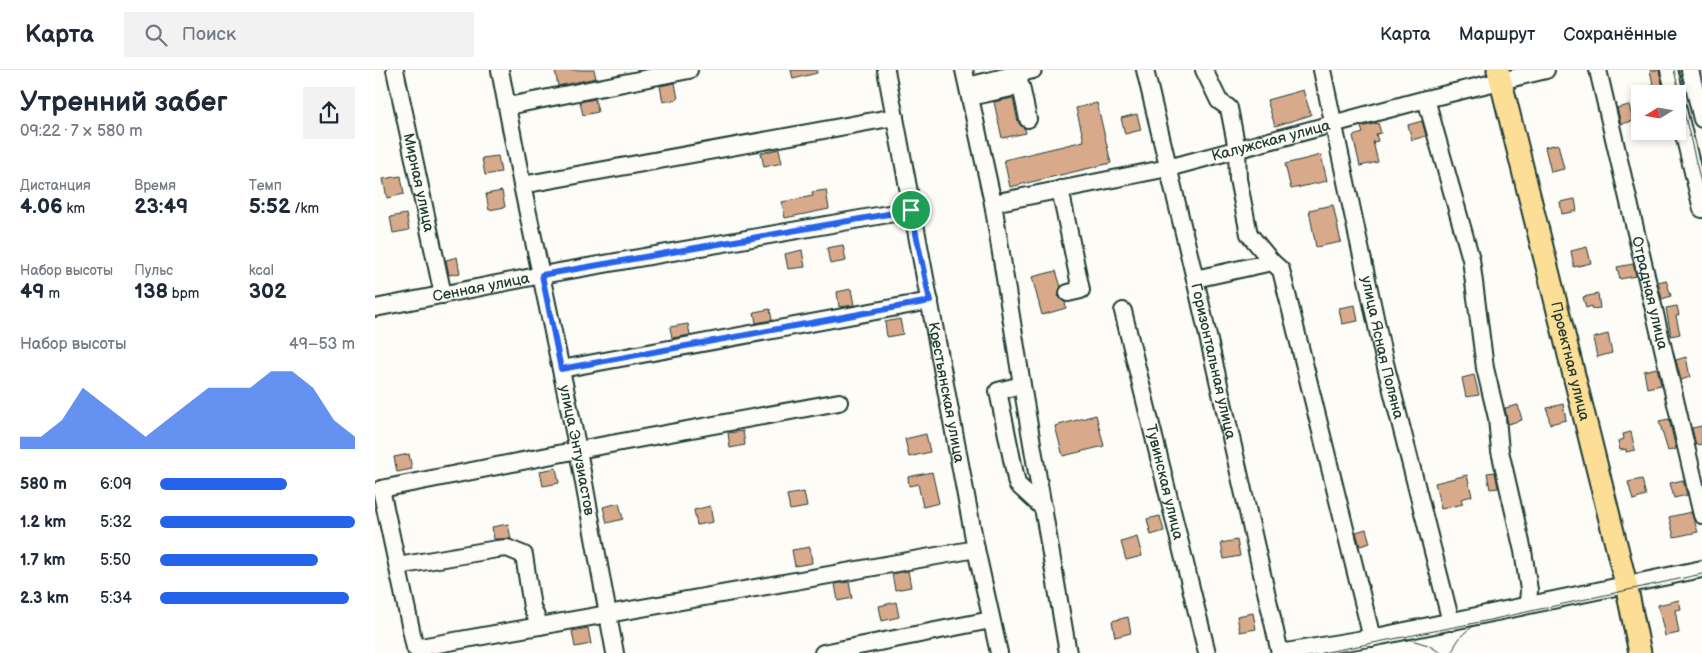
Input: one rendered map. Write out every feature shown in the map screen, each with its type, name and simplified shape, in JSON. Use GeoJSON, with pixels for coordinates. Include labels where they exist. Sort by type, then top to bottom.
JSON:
{"type":"FeatureCollection","features":[{"type":"Feature","properties":{"kind":"main road","name":"Проектная улица"},"geometry":{"type":"LineString","coordinates":[[1499,76],[1626,584],[1640,653]]}},
{"type":"Feature","properties":{"kind":"street","name":"Мирная улица"},"geometry":{"type":"LineString","coordinates":[[395,70],[443,295]]}},
{"type":"Feature","properties":{"kind":"street","name":"улица Энтузиастов"},"geometry":{"type":"LineString","coordinates":[[500,70],[522,185],[578,450],[615,653]]}},
{"type":"Feature","properties":{"kind":"street"},"geometry":{"type":"LineString","coordinates":[[508,106],[689,70]]}},
{"type":"Feature","properties":{"kind":"street","name":"Крестьянская улица"},"geometry":{"type":"LineString","coordinates":[[886,70],[976,549],[999,653]]}},
{"type":"Feature","properties":{"kind":"street"},"geometry":{"type":"LineString","coordinates":[[967,84],[1033,70]]}},
{"type":"Feature","properties":{"kind":"street","name":"Горизонтальная улица"},"geometry":{"type":"LineString","coordinates":[[1145,70],[1195,279],[1280,653]]}},
{"type":"Feature","properties":{"kind":"street"},"geometry":{"type":"LineString","coordinates":[[1204,70],[1219,101],[1229,108],[1237,149],[1238,180],[1249,234],[1281,270],[1372,638]]}},
{"type":"Feature","properties":{"kind":"street","name":"улица Ясная Поляна"},"geometry":{"type":"LineString","coordinates":[[1322,70],[1384,359],[1451,622]]}},
{"type":"Feature","properties":{"kind":"street","name":"Калужская улица"},"geometry":{"type":"LineString","coordinates":[[993,203],[1168,168],[1334,125],[1499,76],[1546,70]]}},
{"type":"Feature","properties":{"kind":"street","name":"Отрадная улица"},"geometry":{"type":"LineString","coordinates":[[1598,70],[1702,515]]}},
{"type":"Feature","properties":{"kind":"street"},"geometry":{"type":"LineString","coordinates":[[1669,70],[1673,85]]}},
{"type":"Feature","properties":{"kind":"street"},"geometry":{"type":"LineString","coordinates":[[1691,70],[1702,119]]}},
{"type":"Feature","properties":{"kind":"street"},"geometry":{"type":"LineString","coordinates":[[967,84],[1021,86],[1028,119]]}},
{"type":"Feature","properties":{"kind":"street"},"geometry":{"type":"LineString","coordinates":[[967,84],[993,203],[1068,653]]}},
{"type":"Feature","properties":{"kind":"street"},"geometry":{"type":"LineString","coordinates":[[1426,99],[1471,259],[1485,368],[1497,418],[1500,451],[1523,551],[1529,590],[1528,604]]}},
{"type":"Feature","properties":{"kind":"street"},"geometry":{"type":"LineString","coordinates":[[522,185],[895,117]]}},
{"type":"Feature","properties":{"kind":"street"},"geometry":{"type":"LineString","coordinates":[[1685,140],[1702,209]]}},
{"type":"Feature","properties":{"kind":"street"},"geometry":{"type":"LineString","coordinates":[[1060,189],[1081,290],[1069,293]]}},
{"type":"Feature","properties":{"kind":"street","name":"Сенная улица"},"geometry":{"type":"LineString","coordinates":[[375,308],[542,275],[911,210]]}},
{"type":"Feature","properties":{"kind":"street"},"geometry":{"type":"LineString","coordinates":[[1195,279],[1272,262]]}},
{"type":"Feature","properties":{"kind":"street"},"geometry":{"type":"LineString","coordinates":[[561,369],[930,301]]}},
{"type":"Feature","properties":{"kind":"street","name":"Тувинская улица"},"geometry":{"type":"LineString","coordinates":[[1123,311],[1207,653]]}},
{"type":"Feature","properties":{"kind":"street"},"geometry":{"type":"LineString","coordinates":[[1022,385],[998,391],[1017,484],[1044,509]]}},
{"type":"Feature","properties":{"kind":"street"},"geometry":{"type":"LineString","coordinates":[[839,402],[381,488],[415,648],[976,549]]}},
{"type":"Feature","properties":{"kind":"street"},"geometry":{"type":"LineString","coordinates":[[398,566],[507,548],[524,555],[532,607],[540,626]]}},
{"type":"Feature","properties":{"kind":"street"},"geometry":{"type":"LineString","coordinates":[[1280,653],[1372,638],[1702,569]]}},
{"type":"Feature","properties":{"kind":"street"},"geometry":{"type":"LineString","coordinates":[[823,653],[991,620]]}},
{"type":"Feature","properties":{"kind":"building"},"geometry":{"type":"Polygon","coordinates":[[[555,70],[594,70],[596,78],[558,86],[555,70]]]}},
{"type":"Feature","properties":{"kind":"building"},"geometry":{"type":"Polygon","coordinates":[[[791,70],[817,70],[817,73],[793,79],[791,70]]]}},
{"type":"Feature","properties":{"kind":"building"},"geometry":{"type":"Polygon","coordinates":[[[1650,70],[1659,70],[1662,85],[1653,85],[1650,70]]]}},
{"type":"Feature","properties":{"kind":"building"},"geometry":{"type":"Polygon","coordinates":[[[675,83],[678,99],[663,102],[660,86],[675,83]]]}},
{"type":"Feature","properties":{"kind":"building"},"geometry":{"type":"Polygon","coordinates":[[[1303,90],[1311,115],[1275,126],[1267,100],[1303,90]]]}},
{"type":"Feature","properties":{"kind":"building"},"geometry":{"type":"Polygon","coordinates":[[[1013,98],[1018,122],[1025,129],[1026,133],[1002,138],[994,102],[1013,98]]]}},
{"type":"Feature","properties":{"kind":"building"},"geometry":{"type":"Polygon","coordinates":[[[595,99],[598,112],[583,115],[580,102],[595,99]]]}},
{"type":"Feature","properties":{"kind":"building"},"geometry":{"type":"Polygon","coordinates":[[[1097,103],[1111,163],[1010,187],[1004,160],[1084,141],[1076,108],[1097,103]]]}},
{"type":"Feature","properties":{"kind":"building"},"geometry":{"type":"Polygon","coordinates":[[[1629,105],[1631,122],[1621,124],[1617,108],[1629,105]]]}},
{"type":"Feature","properties":{"kind":"building"},"geometry":{"type":"Polygon","coordinates":[[[1137,114],[1141,130],[1125,134],[1121,118],[1137,114]]]}},
{"type":"Feature","properties":{"kind":"building"},"geometry":{"type":"Polygon","coordinates":[[[1422,121],[1426,136],[1412,140],[1408,125],[1422,121]]]}},
{"type":"Feature","properties":{"kind":"building"},"geometry":{"type":"Polygon","coordinates":[[[1378,123],[1381,133],[1376,134],[1378,141],[1373,142],[1378,162],[1360,166],[1353,136],[1363,133],[1361,127],[1378,123]]]}},
{"type":"Feature","properties":{"kind":"building"},"geometry":{"type":"Polygon","coordinates":[[[1558,144],[1564,169],[1551,172],[1545,147],[1558,144]]]}},
{"type":"Feature","properties":{"kind":"building"},"geometry":{"type":"Polygon","coordinates":[[[779,149],[782,163],[764,167],[761,153],[779,149]]]}},
{"type":"Feature","properties":{"kind":"building"},"geometry":{"type":"Polygon","coordinates":[[[1321,155],[1327,181],[1291,189],[1285,164],[1321,155]]]}},
{"type":"Feature","properties":{"kind":"building"},"geometry":{"type":"Polygon","coordinates":[[[498,156],[501,172],[485,175],[482,158],[498,156]]]}},
{"type":"Feature","properties":{"kind":"building"},"geometry":{"type":"Polygon","coordinates":[[[401,176],[404,194],[387,198],[383,179],[401,176]]]}},
{"type":"Feature","properties":{"kind":"building"},"geometry":{"type":"Polygon","coordinates":[[[826,190],[829,209],[785,218],[782,202],[813,196],[812,192],[826,190]]]}},
{"type":"Feature","properties":{"kind":"building"},"geometry":{"type":"Polygon","coordinates":[[[502,191],[505,207],[489,210],[486,194],[502,191]]]}},
{"type":"Feature","properties":{"kind":"building"},"geometry":{"type":"Polygon","coordinates":[[[1575,199],[1577,211],[1562,214],[1560,202],[1575,199]]]}},
{"type":"Feature","properties":{"kind":"building"},"geometry":{"type":"Polygon","coordinates":[[[1333,205],[1341,242],[1316,247],[1309,210],[1333,205]]]}},
{"type":"Feature","properties":{"kind":"building"},"geometry":{"type":"Polygon","coordinates":[[[406,214],[409,230],[393,233],[390,217],[406,214]]]}},
{"type":"Feature","properties":{"kind":"building"},"geometry":{"type":"Polygon","coordinates":[[[843,245],[846,261],[830,264],[827,248],[843,245]]]}},
{"type":"Feature","properties":{"kind":"building"},"geometry":{"type":"Polygon","coordinates":[[[1587,247],[1591,263],[1574,267],[1571,251],[1587,247]]]}},
{"type":"Feature","properties":{"kind":"building"},"geometry":{"type":"Polygon","coordinates":[[[802,250],[805,267],[788,269],[785,254],[802,250]]]}},
{"type":"Feature","properties":{"kind":"building"},"geometry":{"type":"Polygon","coordinates":[[[457,257],[460,273],[449,275],[446,260],[457,257]]]}},
{"type":"Feature","properties":{"kind":"building"},"geometry":{"type":"Polygon","coordinates":[[[1633,264],[1636,276],[1620,279],[1617,267],[1633,264]]]}},
{"type":"Feature","properties":{"kind":"building"},"geometry":{"type":"Polygon","coordinates":[[[1056,271],[1061,287],[1058,296],[1065,302],[1066,308],[1042,315],[1032,277],[1056,271]]]}},
{"type":"Feature","properties":{"kind":"building"},"geometry":{"type":"Polygon","coordinates":[[[1666,280],[1671,296],[1662,299],[1658,282],[1666,280]]]}},
{"type":"Feature","properties":{"kind":"building"},"geometry":{"type":"Polygon","coordinates":[[[851,289],[854,305],[839,307],[837,292],[851,289]]]}},
{"type":"Feature","properties":{"kind":"building"},"geometry":{"type":"Polygon","coordinates":[[[1598,294],[1600,308],[1592,309],[1592,306],[1586,308],[1583,297],[1598,294]]]}},
{"type":"Feature","properties":{"kind":"building"},"geometry":{"type":"Polygon","coordinates":[[[1355,305],[1358,321],[1342,324],[1339,308],[1355,305]]]}},
{"type":"Feature","properties":{"kind":"building"},"geometry":{"type":"Polygon","coordinates":[[[1677,306],[1679,315],[1676,316],[1680,334],[1671,336],[1666,308],[1677,306]]]}},
{"type":"Feature","properties":{"kind":"building"},"geometry":{"type":"Polygon","coordinates":[[[770,309],[772,320],[756,323],[754,312],[770,309]]]}},
{"type":"Feature","properties":{"kind":"building"},"geometry":{"type":"Polygon","coordinates":[[[900,319],[903,334],[887,337],[885,322],[900,319]]]}},
{"type":"Feature","properties":{"kind":"building"},"geometry":{"type":"Polygon","coordinates":[[[688,324],[690,335],[672,338],[670,327],[688,324]]]}},
{"type":"Feature","properties":{"kind":"building"},"geometry":{"type":"Polygon","coordinates":[[[1608,334],[1612,353],[1597,357],[1593,338],[1608,334]]]}},
{"type":"Feature","properties":{"kind":"building"},"geometry":{"type":"Polygon","coordinates":[[[1686,357],[1690,377],[1681,380],[1676,360],[1686,357]]]}},
{"type":"Feature","properties":{"kind":"building"},"geometry":{"type":"Polygon","coordinates":[[[1657,368],[1661,385],[1647,388],[1644,371],[1657,368]]]}},
{"type":"Feature","properties":{"kind":"building"},"geometry":{"type":"Polygon","coordinates":[[[1474,375],[1479,395],[1466,397],[1462,378],[1474,375]]]}},
{"type":"Feature","properties":{"kind":"building"},"geometry":{"type":"Polygon","coordinates":[[[1563,404],[1566,420],[1550,424],[1547,408],[1563,404]]]}},
{"type":"Feature","properties":{"kind":"building"},"geometry":{"type":"Polygon","coordinates":[[[1518,405],[1522,420],[1508,424],[1505,408],[1518,405]]]}},
{"type":"Feature","properties":{"kind":"building"},"geometry":{"type":"Polygon","coordinates":[[[1096,415],[1104,446],[1063,456],[1055,426],[1096,415]]]}},
{"type":"Feature","properties":{"kind":"building"},"geometry":{"type":"Polygon","coordinates":[[[1669,419],[1676,449],[1668,451],[1659,421],[1669,419]]]}},
{"type":"Feature","properties":{"kind":"building"},"geometry":{"type":"Polygon","coordinates":[[[1702,426],[1702,444],[1696,445],[1692,428],[1702,426]]]}},
{"type":"Feature","properties":{"kind":"building"},"geometry":{"type":"Polygon","coordinates":[[[743,431],[745,445],[730,448],[728,433],[743,431]]]}},
{"type":"Feature","properties":{"kind":"building"},"geometry":{"type":"Polygon","coordinates":[[[1631,432],[1635,450],[1626,452],[1626,449],[1620,450],[1618,441],[1624,439],[1623,434],[1631,432]]]}},
{"type":"Feature","properties":{"kind":"building"},"geometry":{"type":"Polygon","coordinates":[[[926,434],[930,452],[909,457],[905,439],[926,434]]]}},
{"type":"Feature","properties":{"kind":"building"},"geometry":{"type":"Polygon","coordinates":[[[409,454],[412,469],[397,472],[394,457],[409,454]]]}},
{"type":"Feature","properties":{"kind":"building"},"geometry":{"type":"Polygon","coordinates":[[[556,468],[559,483],[543,486],[540,471],[556,468]]]}},
{"type":"Feature","properties":{"kind":"building"},"geometry":{"type":"Polygon","coordinates":[[[932,472],[939,503],[923,507],[918,484],[909,486],[908,477],[932,472]]]}},
{"type":"Feature","properties":{"kind":"building"},"geometry":{"type":"Polygon","coordinates":[[[1495,472],[1498,488],[1490,489],[1487,473],[1495,472]]]}},
{"type":"Feature","properties":{"kind":"building"},"geometry":{"type":"Polygon","coordinates":[[[1467,475],[1472,496],[1461,499],[1463,504],[1441,509],[1435,483],[1467,475]]]}},
{"type":"Feature","properties":{"kind":"building"},"geometry":{"type":"Polygon","coordinates":[[[1642,479],[1646,496],[1633,500],[1628,482],[1642,479]]]}},
{"type":"Feature","properties":{"kind":"building"},"geometry":{"type":"Polygon","coordinates":[[[1683,480],[1687,495],[1674,498],[1670,483],[1683,480]]]}},
{"type":"Feature","properties":{"kind":"building"},"geometry":{"type":"Polygon","coordinates":[[[804,492],[807,507],[790,510],[787,495],[804,492]]]}},
{"type":"Feature","properties":{"kind":"building"},"geometry":{"type":"Polygon","coordinates":[[[619,503],[623,519],[607,523],[603,507],[619,503]]]}},
{"type":"Feature","properties":{"kind":"building"},"geometry":{"type":"Polygon","coordinates":[[[710,506],[713,522],[697,525],[694,510],[710,506]]]}},
{"type":"Feature","properties":{"kind":"building"},"geometry":{"type":"Polygon","coordinates":[[[1691,512],[1698,532],[1674,537],[1669,517],[1691,512]]]}},
{"type":"Feature","properties":{"kind":"building"},"geometry":{"type":"Polygon","coordinates":[[[1160,516],[1164,531],[1151,535],[1147,519],[1160,516]]]}},
{"type":"Feature","properties":{"kind":"building"},"geometry":{"type":"Polygon","coordinates":[[[508,524],[511,539],[494,539],[492,527],[508,524]]]}},
{"type":"Feature","properties":{"kind":"building"},"geometry":{"type":"Polygon","coordinates":[[[1366,529],[1370,543],[1360,546],[1356,532],[1366,529]]]}},
{"type":"Feature","properties":{"kind":"building"},"geometry":{"type":"Polygon","coordinates":[[[1137,537],[1142,556],[1126,560],[1121,542],[1137,537]]]}},
{"type":"Feature","properties":{"kind":"building"},"geometry":{"type":"Polygon","coordinates":[[[1237,540],[1240,556],[1224,559],[1221,543],[1237,540]]]}},
{"type":"Feature","properties":{"kind":"building"},"geometry":{"type":"Polygon","coordinates":[[[810,547],[812,563],[795,566],[792,550],[810,547]]]}},
{"type":"Feature","properties":{"kind":"building"},"geometry":{"type":"Polygon","coordinates":[[[908,571],[911,587],[895,590],[892,574],[908,571]]]}},
{"type":"Feature","properties":{"kind":"building"},"geometry":{"type":"Polygon","coordinates":[[[849,582],[852,598],[838,601],[835,584],[849,582]]]}},
{"type":"Feature","properties":{"kind":"building"},"geometry":{"type":"Polygon","coordinates":[[[1679,600],[1681,609],[1675,610],[1679,633],[1665,636],[1658,605],[1679,600]]]}},
{"type":"Feature","properties":{"kind":"building"},"geometry":{"type":"Polygon","coordinates":[[[896,602],[899,617],[882,621],[879,606],[896,602]]]}},
{"type":"Feature","properties":{"kind":"building"},"geometry":{"type":"Polygon","coordinates":[[[1253,613],[1256,629],[1240,632],[1237,616],[1253,613]]]}},
{"type":"Feature","properties":{"kind":"building"},"geometry":{"type":"Polygon","coordinates":[[[1128,617],[1131,633],[1115,637],[1112,621],[1128,617]]]}},
{"type":"Feature","properties":{"kind":"building"},"geometry":{"type":"Polygon","coordinates":[[[588,628],[591,644],[575,647],[572,631],[588,628]]]}},
{"type":"Feature","properties":{"kind":"tram line"},"geometry":{"type":"LineString","coordinates":[[1674,70],[1702,187]]}},
{"type":"Feature","properties":{"kind":"tram line"},"geometry":{"type":"LineString","coordinates":[[1322,653],[1485,621],[1702,574]]}},
{"type":"Feature","properties":{"kind":"tram line"},"geometry":{"type":"LineString","coordinates":[[1452,653],[1461,636],[1476,625]]}},
{"type":"Feature","properties":{"kind":"tram line"},"geometry":{"type":"LineString","coordinates":[[1405,638],[1428,645],[1441,653]]}},
{"type":"Feature","properties":{"kind":"route"},"geometry":{"type":"LineString","coordinates":[[911,210],[930,301],[561,369],[542,275],[911,210]]}}]}
